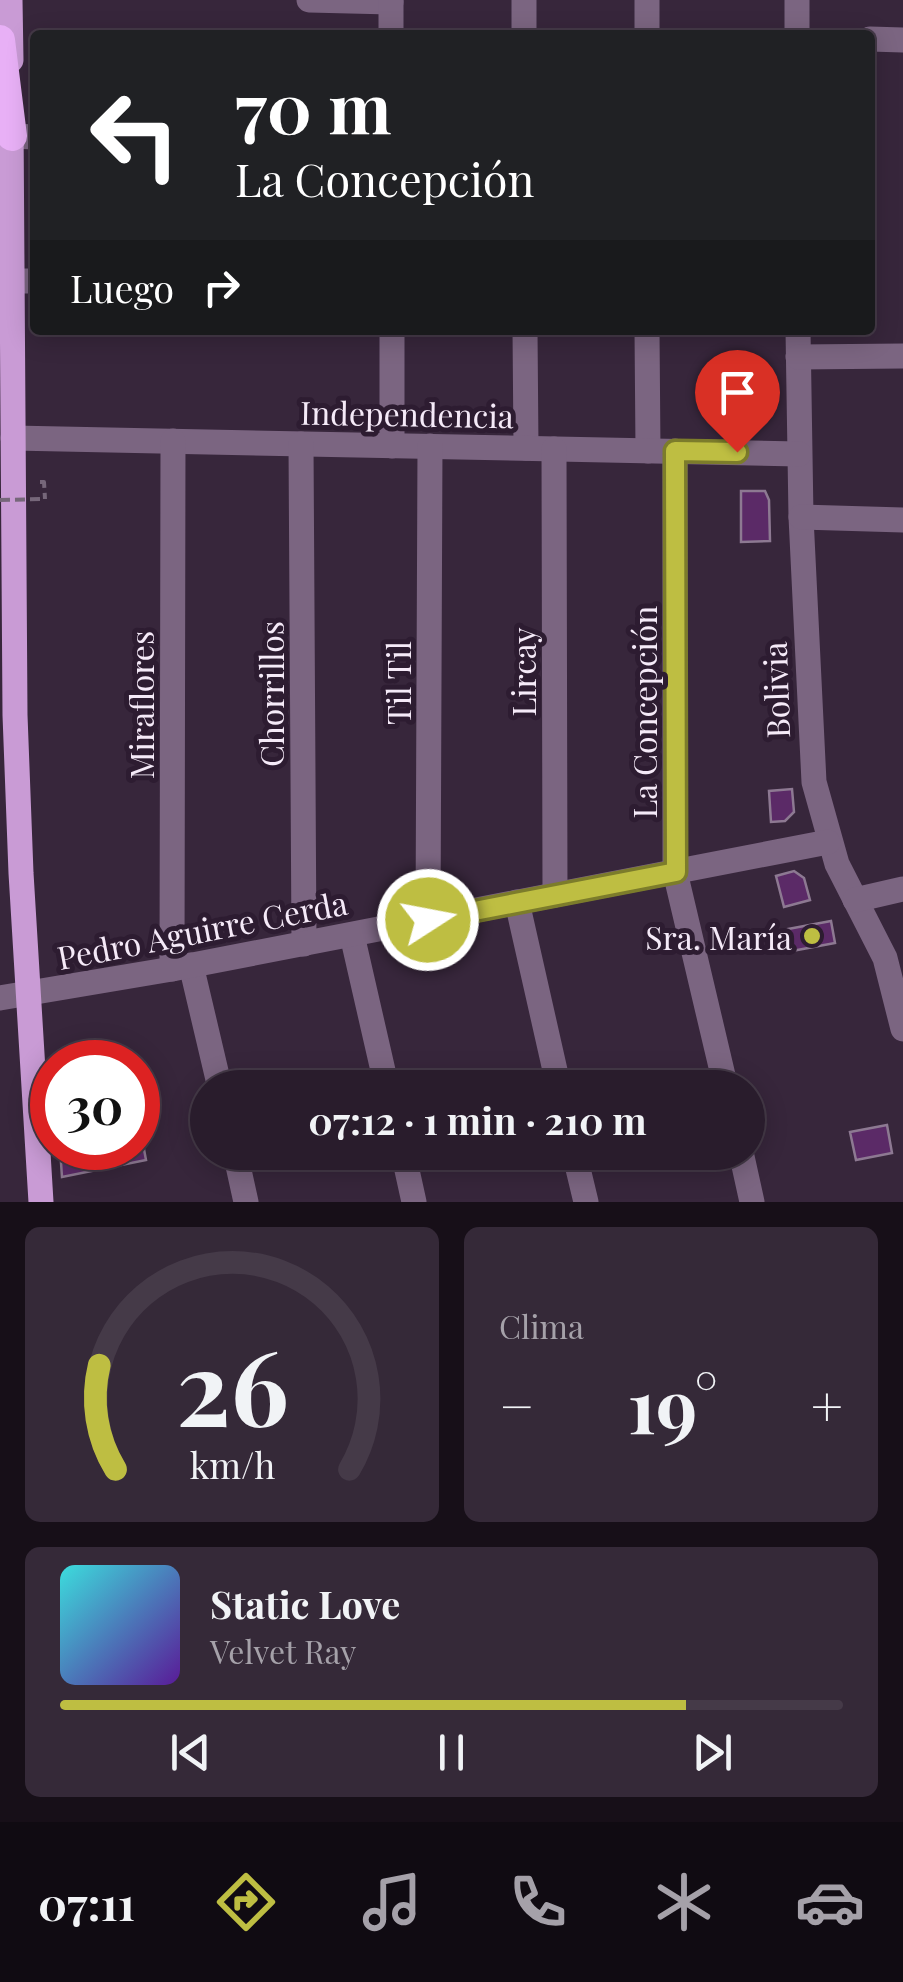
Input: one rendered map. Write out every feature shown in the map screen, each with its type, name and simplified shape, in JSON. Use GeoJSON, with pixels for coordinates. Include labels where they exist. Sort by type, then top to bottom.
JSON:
{"type":"FeatureCollection","features":[{"type":"Feature","properties":{"kind":"highway"},"geometry":{"type":"LineString","coordinates":[[0,40],[23,136]]}},
{"type":"Feature","properties":{"kind":"main road"},"geometry":{"type":"LineString","coordinates":[[10,0],[23,136],[24,281],[13,438],[12,996],[42,1202]]}},
{"type":"Feature","properties":{"kind":"street"},"geometry":{"type":"LineString","coordinates":[[308,0],[391,1],[391,30]]}},
{"type":"Feature","properties":{"kind":"street"},"geometry":{"type":"LineString","coordinates":[[524,0],[524,30]]}},
{"type":"Feature","properties":{"kind":"street"},"geometry":{"type":"LineString","coordinates":[[646,0],[647,30]]}},
{"type":"Feature","properties":{"kind":"street"},"geometry":{"type":"LineString","coordinates":[[798,0],[798,30]]}},
{"type":"Feature","properties":{"kind":"street"},"geometry":{"type":"LineString","coordinates":[[875,39],[903,40]]}},
{"type":"Feature","properties":{"kind":"street"},"geometry":{"type":"LineString","coordinates":[[392,335],[392,446]]}},
{"type":"Feature","properties":{"kind":"street"},"geometry":{"type":"LineString","coordinates":[[525,335],[526,448]]}},
{"type":"Feature","properties":{"kind":"street"},"geometry":{"type":"LineString","coordinates":[[647,335],[648,451]]}},
{"type":"Feature","properties":{"kind":"street","name":"Bolivia"},"geometry":{"type":"LineString","coordinates":[[798,335],[800,517],[814,782],[828,842],[885,958],[903,1028]]}},
{"type":"Feature","properties":{"kind":"street"},"geometry":{"type":"LineString","coordinates":[[798,358],[903,356]]}},
{"type":"Feature","properties":{"kind":"street","name":"Independencia"},"geometry":{"type":"LineString","coordinates":[[13,438],[800,454]]}},
{"type":"Feature","properties":{"kind":"street","name":"Miraflores"},"geometry":{"type":"LineString","coordinates":[[173,441],[182,967],[214,1070]]}},
{"type":"Feature","properties":{"kind":"street","name":"Chorrillos"},"geometry":{"type":"LineString","coordinates":[[301,444],[304,944]]}},
{"type":"Feature","properties":{"kind":"street","name":"Til Til"},"geometry":{"type":"LineString","coordinates":[[428,920],[430,446]]}},
{"type":"Feature","properties":{"kind":"street","name":"Lircay"},"geometry":{"type":"LineString","coordinates":[[554,449],[555,895]]}},
{"type":"Feature","properties":{"kind":"street","name":"La Concepción"},"geometry":{"type":"LineString","coordinates":[[675,451],[676,872],[722,1070]]}},
{"type":"Feature","properties":{"kind":"street"},"geometry":{"type":"LineString","coordinates":[[800,517],[903,520]]}},
{"type":"Feature","properties":{"kind":"street","name":"Pedro Aguirre Cerda"},"geometry":{"type":"LineString","coordinates":[[12,996],[304,944],[828,842]]}},
{"type":"Feature","properties":{"kind":"street"},"geometry":{"type":"LineString","coordinates":[[855,900],[903,889]]}},
{"type":"Feature","properties":{"kind":"street"},"geometry":{"type":"LineString","coordinates":[[517,902],[556,1070]]}},
{"type":"Feature","properties":{"kind":"street"},"geometry":{"type":"LineString","coordinates":[[352,934],[384,1070]]}},
{"type":"Feature","properties":{"kind":"street"},"geometry":{"type":"LineString","coordinates":[[239,1170],[246,1202]]}},
{"type":"Feature","properties":{"kind":"street"},"geometry":{"type":"LineString","coordinates":[[407,1170],[414,1202]]}},
{"type":"Feature","properties":{"kind":"street"},"geometry":{"type":"LineString","coordinates":[[578,1170],[586,1202]]}},
{"type":"Feature","properties":{"kind":"street"},"geometry":{"type":"LineString","coordinates":[[745,1170],[752,1202]]}},
{"type":"Feature","properties":{"kind":"path"},"geometry":{"type":"LineString","coordinates":[[0,500],[45,499],[44,482],[30,482]]}},
{"type":"Feature","properties":{"kind":"building"},"geometry":{"type":"Polygon","coordinates":[[[741,491],[765,491],[769,500],[770,541],[741,542],[741,491]]]}},
{"type":"Feature","properties":{"kind":"building"},"geometry":{"type":"Polygon","coordinates":[[[792,789],[794,812],[785,821],[771,822],[769,791],[792,789]]]}},
{"type":"Feature","properties":{"kind":"building"},"geometry":{"type":"Polygon","coordinates":[[[794,871],[804,878],[810,900],[784,907],[776,876],[794,871]]]}},
{"type":"Feature","properties":{"kind":"building","name":"Sra. María"},"geometry":{"type":"Polygon","coordinates":[[[831,921],[835,943],[792,951],[788,929],[831,921]]]}},
{"type":"Feature","properties":{"kind":"building"},"geometry":{"type":"Polygon","coordinates":[[[887,1125],[892,1153],[856,1160],[850,1132],[887,1125]]]}},
{"type":"Feature","properties":{"kind":"building"},"geometry":{"type":"Polygon","coordinates":[[[62,1170],[97,1170],[62,1177],[62,1170]]]}},
{"type":"Feature","properties":{"kind":"place","name":"Sra. María"},"geometry":{"type":"Point","coordinates":[812,936]}},
{"type":"Feature","properties":{"kind":"route"},"geometry":{"type":"LineString","coordinates":[[428,920],[676,872],[675,451],[737,452]]}}]}
